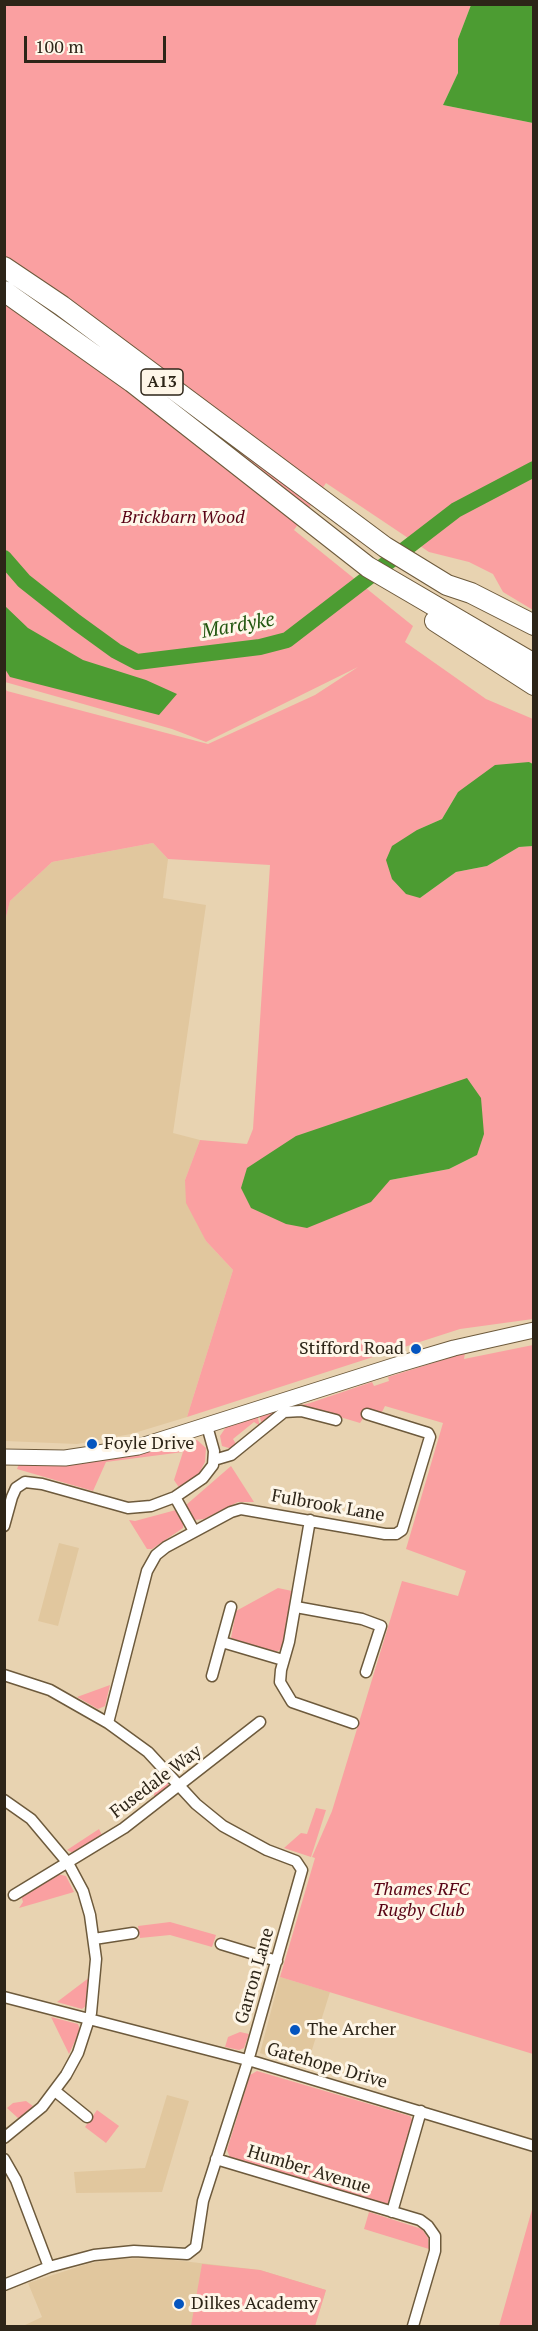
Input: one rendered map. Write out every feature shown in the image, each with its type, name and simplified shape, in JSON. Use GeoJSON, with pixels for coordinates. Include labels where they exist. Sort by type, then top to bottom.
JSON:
{"type":"FeatureCollection","features":[{"type":"Feature","properties":{"kind":"highway","name":"A13"},"geometry":{"type":"LineString","coordinates":[[4,267],[71,313],[385,547],[468,597]]}},
{"type":"Feature","properties":{"kind":"highway","name":"A13"},"geometry":{"type":"LineString","coordinates":[[4,291],[132,382],[304,518],[391,583],[413,605],[449,623]]}},
{"type":"Feature","properties":{"kind":"highway"},"geometry":{"type":"LineString","coordinates":[[468,597],[534,625]]}},
{"type":"Feature","properties":{"kind":"highway"},"geometry":{"type":"LineString","coordinates":[[468,597],[534,639]]}},
{"type":"Feature","properties":{"kind":"highway"},"geometry":{"type":"LineString","coordinates":[[449,623],[534,664]]}},
{"type":"Feature","properties":{"kind":"highway"},"geometry":{"type":"LineString","coordinates":[[449,623],[534,685]]}},
{"type":"Feature","properties":{"kind":"main road"},"geometry":{"type":"LineString","coordinates":[[4,1457],[65,1458],[108,1453],[207,1426],[454,1348],[534,1330]]}},
{"type":"Feature","properties":{"kind":"street"},"geometry":{"type":"LineString","coordinates":[[214,1460],[231,1455],[284,1412],[301,1411],[336,1420]]}},
{"type":"Feature","properties":{"kind":"street","name":"Fulbrook Lane"},"geometry":{"type":"LineString","coordinates":[[108,1723],[150,1563],[166,1547],[231,1512],[241,1509],[386,1534],[396,1534],[406,1524],[430,1437],[428,1432],[367,1414]]}},
{"type":"Feature","properties":{"kind":"street"},"geometry":{"type":"LineString","coordinates":[[4,1526],[12,1497],[20,1485],[32,1482],[128,1508],[151,1506],[175,1497],[209,1472],[214,1460],[214,1451],[207,1426]]}},
{"type":"Feature","properties":{"kind":"street"},"geometry":{"type":"LineString","coordinates":[[175,1497],[194,1531]]}},
{"type":"Feature","properties":{"kind":"street"},"geometry":{"type":"LineString","coordinates":[[310,1520],[296,1607],[280,1682],[292,1702],[353,1723]]}},
{"type":"Feature","properties":{"kind":"street"},"geometry":{"type":"LineString","coordinates":[[212,1676],[231,1607]]}},
{"type":"Feature","properties":{"kind":"street"},"geometry":{"type":"LineString","coordinates":[[296,1607],[362,1619],[381,1626],[366,1672]]}},
{"type":"Feature","properties":{"kind":"street"},"geometry":{"type":"LineString","coordinates":[[222,1642],[283,1660]]}},
{"type":"Feature","properties":{"kind":"street","name":"Garron Lane"},"geometry":{"type":"LineString","coordinates":[[4,1675],[59,1695],[108,1723],[148,1752],[210,1816],[240,1837],[300,1864],[302,1875],[248,2061],[203,2201],[198,2240],[192,2252],[182,2254],[117,2253],[87,2257],[49,2267],[4,2285]]}},
{"type":"Feature","properties":{"kind":"street","name":"Fusedale Way"},"geometry":{"type":"LineString","coordinates":[[14,1895],[124,1828],[260,1722]]}},
{"type":"Feature","properties":{"kind":"street"},"geometry":{"type":"LineString","coordinates":[[4,1800],[31,1819],[68,1863],[83,1891],[94,1939],[96,1976],[90,2019],[78,2053],[55,2091],[30,2118],[4,2138]]}},
{"type":"Feature","properties":{"kind":"street"},"geometry":{"type":"LineString","coordinates":[[94,1939],[133,1933]]}},
{"type":"Feature","properties":{"kind":"street"},"geometry":{"type":"LineString","coordinates":[[221,1944],[277,1961]]}},
{"type":"Feature","properties":{"kind":"street","name":"Gatehope Drive"},"geometry":{"type":"LineString","coordinates":[[4,1997],[248,2061],[534,2146]]}},
{"type":"Feature","properties":{"kind":"street"},"geometry":{"type":"LineString","coordinates":[[55,2091],[87,2117]]}},
{"type":"Feature","properties":{"kind":"street"},"geometry":{"type":"LineString","coordinates":[[392,2212],[421,2111]]}},
{"type":"Feature","properties":{"kind":"street"},"geometry":{"type":"LineString","coordinates":[[4,2159],[16,2180],[49,2267]]}},
{"type":"Feature","properties":{"kind":"street","name":"Humber Avenue"},"geometry":{"type":"LineString","coordinates":[[216,2159],[424,2223],[435,2236],[435,2251],[413,2326]]}},
{"type":"Feature","properties":{"kind":"shaded area"},"geometry":{"type":"Polygon","coordinates":[[[471,5],[533,5],[533,123],[443,105],[458,73],[458,39],[471,5]]]}},
{"type":"Feature","properties":{"kind":"shaded area"},"geometry":{"type":"Polygon","coordinates":[[[5,606],[28,628],[83,660],[146,680],[177,694],[159,715],[10,677],[5,669],[5,606]]]}},
{"type":"Feature","properties":{"kind":"shaded area"},"geometry":{"type":"Polygon","coordinates":[[[529,762],[533,764],[533,846],[519,847],[487,866],[456,872],[420,898],[406,894],[392,879],[386,860],[392,846],[417,830],[442,819],[458,792],[495,765],[529,762]]]}},
{"type":"Feature","properties":{"kind":"shaded area"},"geometry":{"type":"Polygon","coordinates":[[[153,843],[168,859],[163,898],[206,905],[173,1133],[200,1140],[185,1180],[206,1241],[233,1270],[187,1417],[131,1434],[77,1444],[5,1441],[5,921],[10,901],[52,862],[153,843]]]}},
{"type":"Feature","properties":{"kind":"shaded area"},"geometry":{"type":"Polygon","coordinates":[[[467,1078],[481,1098],[484,1134],[477,1155],[449,1169],[390,1180],[371,1202],[307,1228],[286,1224],[251,1208],[241,1188],[247,1168],[296,1136],[467,1078]]]}},
{"type":"Feature","properties":{"kind":"shaded area"},"geometry":{"type":"Polygon","coordinates":[[[59,1543],[79,1548],[58,1626],[38,1621],[59,1543]]]}},
{"type":"Feature","properties":{"kind":"shaded area"},"geometry":{"type":"Polygon","coordinates":[[[280,1977],[330,1992],[306,2069],[260,2053],[280,1977]]]}},
{"type":"Feature","properties":{"kind":"shaded area"},"geometry":{"type":"Polygon","coordinates":[[[167,2095],[189,2101],[162,2192],[76,2193],[74,2172],[145,2168],[167,2095]]]}},
{"type":"Feature","properties":{"kind":"shaded area","name":"Dilkes Academy"},"geometry":{"type":"Polygon","coordinates":[[[156,2258],[260,2270],[326,2290],[315,2326],[23,2326],[42,2317],[28,2283],[87,2264],[112,2259],[156,2258]]]}},
{"type":"Feature","properties":{"kind":"green space","name":"Brickbarn Wood"},"geometry":{"type":"Polygon","coordinates":[[[5,5],[471,5],[458,39],[458,73],[443,105],[533,123],[533,610],[503,592],[493,574],[469,562],[429,552],[326,483],[294,530],[413,626],[405,642],[486,699],[533,719],[533,764],[529,762],[458,792],[442,819],[417,830],[420,898],[456,872],[487,866],[519,847],[533,846],[533,1319],[460,1329],[187,1417],[233,1270],[206,1241],[186,1203],[185,1180],[200,1140],[247,1144],[253,1129],[270,865],[168,859],[153,843],[52,862],[10,901],[5,921],[5,688],[7,691],[208,744],[315,695],[358,667],[206,742],[172,729],[5,682],[5,5]],[[477,1155],[390,1180],[449,1169],[477,1155]]]}},
{"type":"Feature","properties":{"kind":"green space","name":"Thames RFC Rugby Club"},"geometry":{"type":"Polygon","coordinates":[[[533,1345],[533,2054],[280,1977],[315,1858],[312,1857],[332,1811],[402,1581],[458,1596],[466,1571],[406,1549],[443,1423],[385,1406],[382,1412],[368,1411],[360,1423],[330,1414],[295,1408],[262,1424],[259,1415],[310,1403],[372,1382],[374,1386],[389,1381],[388,1377],[465,1353],[464,1359],[533,1345]]]}},
{"type":"Feature","properties":{"kind":"green space"},"geometry":{"type":"Polygon","coordinates":[[[257,1415],[260,1426],[254,1422],[233,1439],[236,1444],[232,1449],[222,1446],[220,1436],[226,1427],[257,1415]]]}},
{"type":"Feature","properties":{"kind":"green space"},"geometry":{"type":"Polygon","coordinates":[[[197,1440],[206,1448],[205,1462],[197,1477],[180,1489],[174,1480],[183,1452],[106,1462],[93,1491],[17,1469],[19,1464],[106,1459],[197,1440]]]}},
{"type":"Feature","properties":{"kind":"green space"},"geometry":{"type":"Polygon","coordinates":[[[231,1466],[254,1502],[238,1502],[204,1519],[194,1520],[186,1505],[231,1466]]]}},
{"type":"Feature","properties":{"kind":"green space"},"geometry":{"type":"Polygon","coordinates":[[[176,1510],[183,1521],[183,1528],[152,1549],[147,1549],[129,1520],[135,1521],[176,1510]]]}},
{"type":"Feature","properties":{"kind":"green space"},"geometry":{"type":"Polygon","coordinates":[[[278,1588],[292,1591],[282,1649],[275,1652],[231,1638],[236,1611],[278,1588]]]}},
{"type":"Feature","properties":{"kind":"green space"},"geometry":{"type":"Polygon","coordinates":[[[110,1685],[105,1706],[98,1709],[77,1697],[110,1685]]]}},
{"type":"Feature","properties":{"kind":"green space"},"geometry":{"type":"Polygon","coordinates":[[[155,1767],[169,1781],[168,1788],[154,1799],[155,1767]]]}},
{"type":"Feature","properties":{"kind":"green space"},"geometry":{"type":"Polygon","coordinates":[[[316,1808],[326,1810],[311,1857],[284,1848],[301,1833],[307,1834],[316,1808]]]}},
{"type":"Feature","properties":{"kind":"green space"},"geometry":{"type":"Polygon","coordinates":[[[99,1829],[102,1835],[73,1853],[67,1850],[99,1829]]]}},
{"type":"Feature","properties":{"kind":"green space"},"geometry":{"type":"Polygon","coordinates":[[[57,1874],[66,1876],[74,1892],[19,1908],[23,1902],[21,1895],[57,1874]]]}},
{"type":"Feature","properties":{"kind":"green space"},"geometry":{"type":"Polygon","coordinates":[[[170,1922],[216,1935],[212,1947],[170,1935],[140,1938],[138,1926],[170,1922]]]}},
{"type":"Feature","properties":{"kind":"green space"},"geometry":{"type":"Polygon","coordinates":[[[90,1977],[87,2005],[82,2009],[57,2002],[90,1977]]]}},
{"type":"Feature","properties":{"kind":"green space"},"geometry":{"type":"Polygon","coordinates":[[[51,2017],[78,2024],[80,2030],[69,2054],[51,2017]]]}},
{"type":"Feature","properties":{"kind":"green space"},"geometry":{"type":"Polygon","coordinates":[[[240,2032],[249,2034],[244,2048],[239,2050],[225,2047],[228,2037],[240,2032]]]}},
{"type":"Feature","properties":{"kind":"green space"},"geometry":{"type":"Polygon","coordinates":[[[257,2071],[410,2116],[414,2123],[389,2204],[386,2206],[231,2160],[227,2150],[250,2075],[257,2071]]]}},
{"type":"Feature","properties":{"kind":"green space"},"geometry":{"type":"Polygon","coordinates":[[[26,2101],[33,2106],[19,2119],[7,2108],[13,2103],[26,2101]]]}},
{"type":"Feature","properties":{"kind":"green space"},"geometry":{"type":"Polygon","coordinates":[[[97,2110],[119,2126],[106,2143],[85,2127],[97,2110]]]}},
{"type":"Feature","properties":{"kind":"green space"},"geometry":{"type":"Polygon","coordinates":[[[533,2206],[533,2326],[499,2326],[533,2206]]]}},
{"type":"Feature","properties":{"kind":"green space"},"geometry":{"type":"Polygon","coordinates":[[[369,2212],[422,2229],[428,2238],[429,2249],[364,2229],[369,2212]]]}},
{"type":"Feature","properties":{"kind":"green space"},"geometry":{"type":"Polygon","coordinates":[[[202,2264],[260,2270],[326,2290],[315,2326],[191,2326],[202,2264]]]}},
{"type":"Feature","properties":{"kind":"waterway","name":"Mardyke"},"geometry":{"type":"LineString","coordinates":[[4,558],[24,581],[76,622],[116,651],[137,662],[260,647],[287,640],[456,510],[534,469]]}},
{"type":"Feature","properties":{"kind":"place","name":"Stifford Road"},"geometry":{"type":"Point","coordinates":[416,1349]}},
{"type":"Feature","properties":{"kind":"place","name":"Foyle Drive"},"geometry":{"type":"Point","coordinates":[92,1444]}},
{"type":"Feature","properties":{"kind":"place","name":"The Archer"},"geometry":{"type":"Point","coordinates":[295,2030]}},
{"type":"Feature","properties":{"kind":"place","name":"Dilkes Academy"},"geometry":{"type":"Point","coordinates":[179,2304]}}]}
